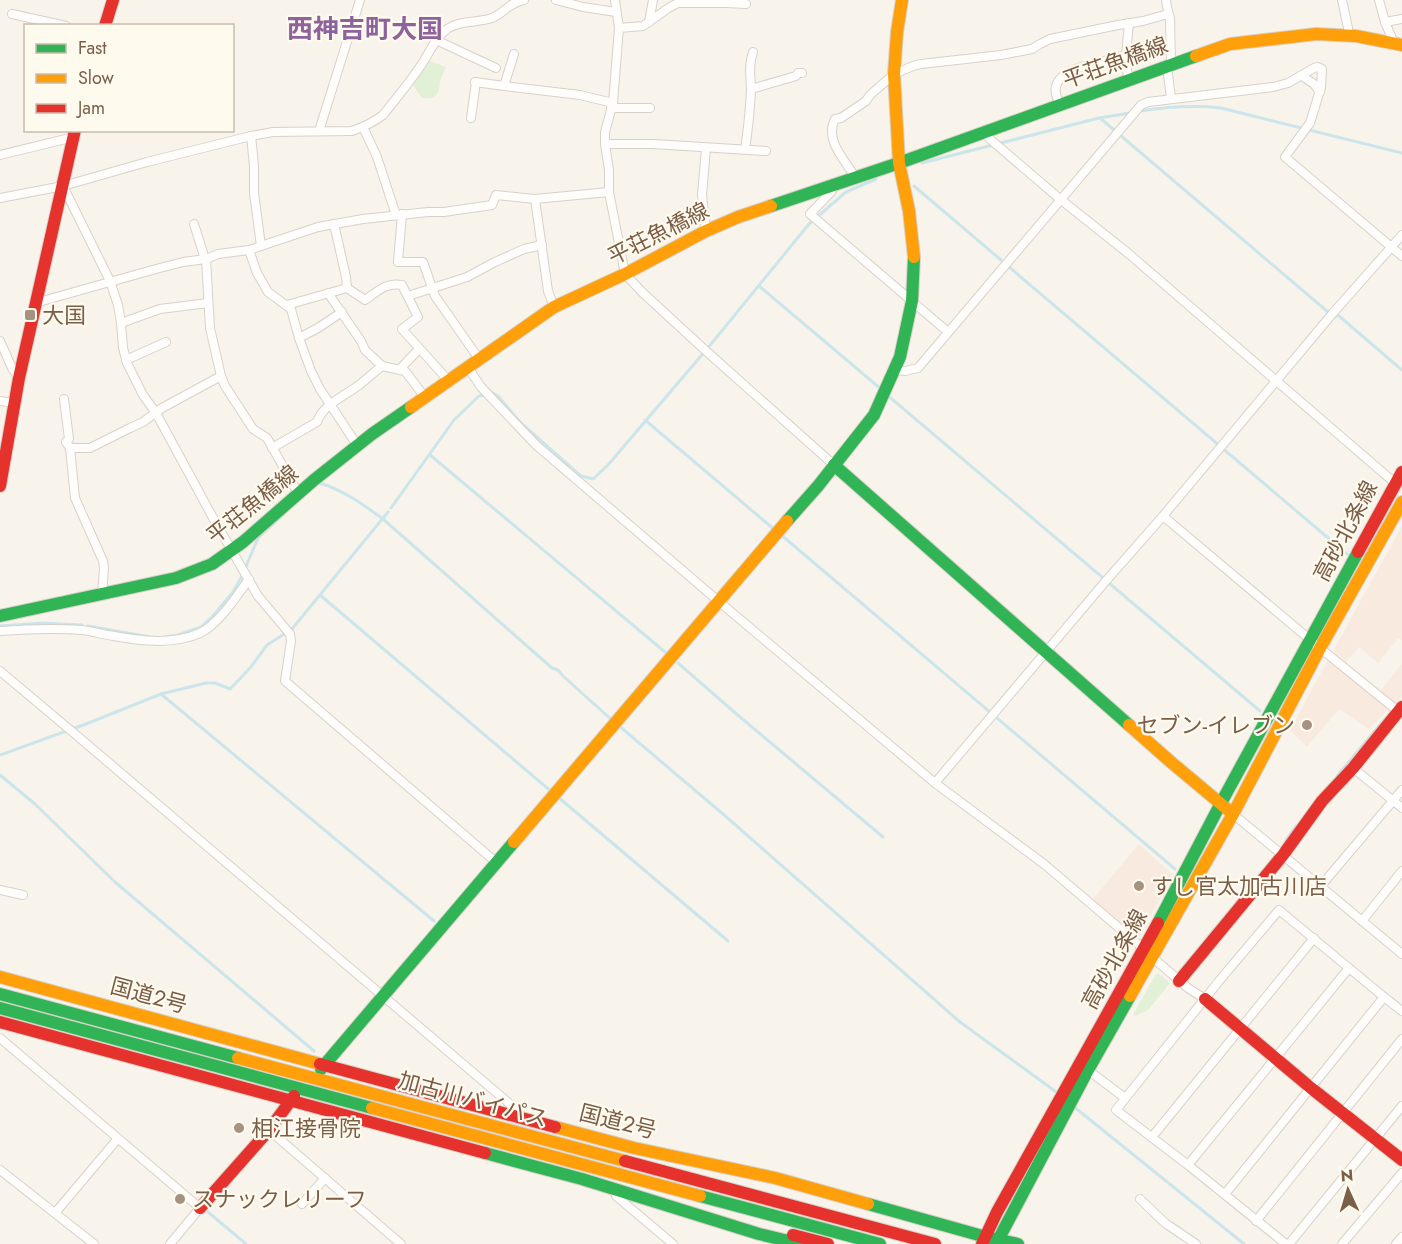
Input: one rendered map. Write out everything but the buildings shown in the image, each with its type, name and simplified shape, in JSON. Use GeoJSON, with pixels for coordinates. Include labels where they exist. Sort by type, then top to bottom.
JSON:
{"type":"FeatureCollection","features":[{"type":"Feature","properties":{"kind":"main road"},"geometry":{"type":"LineString","coordinates":[[106,24],[113,0]]}},
{"type":"Feature","properties":{"kind":"main road"},"geometry":{"type":"LineString","coordinates":[[323,1067],[874,415],[900,357],[912,301],[914,256],[900,165],[894,74],[902,0]]}},
{"type":"Feature","properties":{"kind":"main road","name":"平荘魚橋線"},"geometry":{"type":"LineString","coordinates":[[0,616],[176,578],[212,564],[243,542],[357,445],[554,307],[738,217],[855,177],[900,165],[987,136],[1060,104],[1230,44],[1328,34],[1398,44]]}},
{"type":"Feature","properties":{"kind":"main road"},"geometry":{"type":"LineString","coordinates":[[0,484],[35,303],[75,134]]}},
{"type":"Feature","properties":{"kind":"main road"},"geometry":{"type":"LineString","coordinates":[[834,465],[1233,814]]}},
{"type":"Feature","properties":{"kind":"main road","name":"高砂北条線"},"geometry":{"type":"LineString","coordinates":[[994,1242],[997,1212],[1066,1100],[1148,953],[1233,814],[1402,472]]}},
{"type":"Feature","properties":{"kind":"main road","name":"高砂北条線"},"geometry":{"type":"LineString","coordinates":[[1066,1100],[1088,1070],[1221,803],[1402,502]]}},
{"type":"Feature","properties":{"kind":"main road"},"geometry":{"type":"LineString","coordinates":[[1179,981],[1233,917],[1322,801],[1353,768],[1397,709]]}},
{"type":"Feature","properties":{"kind":"main road","name":"国道2号"},"geometry":{"type":"LineString","coordinates":[[0,977],[323,1067],[634,1148],[775,1178],[994,1242],[1018,1244]]}},
{"type":"Feature","properties":{"kind":"main road","name":"加古川バイパス"},"geometry":{"type":"LineString","coordinates":[[0,994],[935,1244]]}},
{"type":"Feature","properties":{"kind":"main road"},"geometry":{"type":"LineString","coordinates":[[1205,999],[1311,1088],[1402,1160]]}},
{"type":"Feature","properties":{"kind":"main road","name":"加古川バイパス"},"geometry":{"type":"LineString","coordinates":[[0,1008],[880,1244]]}},
{"type":"Feature","properties":{"kind":"main road"},"geometry":{"type":"LineString","coordinates":[[0,1022],[292,1098],[801,1244]]}},
{"type":"Feature","properties":{"kind":"main road"},"geometry":{"type":"LineString","coordinates":[[200,1208],[269,1130],[292,1098]]}},
{"type":"Feature","properties":{"kind":"main road"},"geometry":{"type":"LineString","coordinates":[[656,1169],[705,1174],[761,1185],[898,1218],[970,1239],[994,1242]]}},
{"type":"Feature","properties":{"kind":"main road"},"geometry":{"type":"LineString","coordinates":[[646,1182],[669,1196],[764,1227],[828,1244]]}},
{"type":"Feature","properties":{"kind":"street"},"geometry":{"type":"LineString","coordinates":[[319,131],[360,0]]}},
{"type":"Feature","properties":{"kind":"street"},"geometry":{"type":"LineString","coordinates":[[0,198],[63,186],[251,136],[273,132],[351,131],[363,127],[383,115],[425,60],[436,40],[446,30],[457,24],[489,19],[501,14],[509,3],[524,0]]}},
{"type":"Feature","properties":{"kind":"street"},"geometry":{"type":"LineString","coordinates":[[556,0],[616,12]]}},
{"type":"Feature","properties":{"kind":"street"},"geometry":{"type":"LineString","coordinates":[[615,0],[619,27],[612,105],[605,132],[605,144],[609,170],[609,192],[625,274],[707,352],[834,465]]}},
{"type":"Feature","properties":{"kind":"street"},"geometry":{"type":"LineString","coordinates":[[649,22],[653,0]]}},
{"type":"Feature","properties":{"kind":"street"},"geometry":{"type":"LineString","coordinates":[[1166,0],[1170,18],[1171,99]]}},
{"type":"Feature","properties":{"kind":"street"},"geometry":{"type":"LineString","coordinates":[[1342,0],[1348,28],[1347,36]]}},
{"type":"Feature","properties":{"kind":"street"},"geometry":{"type":"LineString","coordinates":[[1379,0],[1385,22],[1398,44]]}},
{"type":"Feature","properties":{"kind":"street"},"geometry":{"type":"LineString","coordinates":[[619,27],[643,26],[674,5],[689,1],[726,1],[746,4]]}},
{"type":"Feature","properties":{"kind":"street"},"geometry":{"type":"LineString","coordinates":[[12,14],[57,24]]}},
{"type":"Feature","properties":{"kind":"street"},"geometry":{"type":"LineString","coordinates":[[855,177],[833,142],[833,122],[866,101],[894,74],[921,64],[1032,49],[1050,39],[1168,14]]}},
{"type":"Feature","properties":{"kind":"street"},"geometry":{"type":"LineString","coordinates":[[1385,22],[1402,19]]}},
{"type":"Feature","properties":{"kind":"street"},"geometry":{"type":"LineString","coordinates":[[1128,80],[1126,55],[1129,23]]}},
{"type":"Feature","properties":{"kind":"street"},"geometry":{"type":"LineString","coordinates":[[436,40],[496,68]]}},
{"type":"Feature","properties":{"kind":"street"},"geometry":{"type":"LineString","coordinates":[[745,149],[751,89],[749,62],[753,52]]}},
{"type":"Feature","properties":{"kind":"street"},"geometry":{"type":"LineString","coordinates":[[504,86],[514,54]]}},
{"type":"Feature","properties":{"kind":"street"},"geometry":{"type":"LineString","coordinates":[[1060,104],[1056,88],[1062,77],[1074,69],[1126,55]]}},
{"type":"Feature","properties":{"kind":"street"},"geometry":{"type":"LineString","coordinates":[[895,370],[905,371],[918,368],[1143,103],[1273,87],[1288,83],[1314,69],[1322,69],[1320,92],[1310,123],[1285,158],[1402,256]]}},
{"type":"Feature","properties":{"kind":"street"},"geometry":{"type":"LineString","coordinates":[[751,89],[802,73]]}},
{"type":"Feature","properties":{"kind":"street"},"geometry":{"type":"LineString","coordinates":[[1302,76],[1314,84],[1320,92]]}},
{"type":"Feature","properties":{"kind":"street"},"geometry":{"type":"LineString","coordinates":[[471,118],[475,82],[580,95],[612,105],[650,108]]}},
{"type":"Feature","properties":{"kind":"street"},"geometry":{"type":"LineString","coordinates":[[363,127],[399,215],[398,262],[423,262],[432,289],[479,359]]}},
{"type":"Feature","properties":{"kind":"street"},"geometry":{"type":"LineString","coordinates":[[0,155],[75,134]]}},
{"type":"Feature","properties":{"kind":"street"},"geometry":{"type":"LineString","coordinates":[[251,136],[254,193],[261,246]]}},
{"type":"Feature","properties":{"kind":"street"},"geometry":{"type":"LineString","coordinates":[[987,136],[1129,254],[1395,483]]}},
{"type":"Feature","properties":{"kind":"street"},"geometry":{"type":"LineString","coordinates":[[605,144],[653,144],[766,151]]}},
{"type":"Feature","properties":{"kind":"street"},"geometry":{"type":"LineString","coordinates":[[706,148],[702,195],[706,231]]}},
{"type":"Feature","properties":{"kind":"street"},"geometry":{"type":"LineString","coordinates":[[837,183],[810,214],[948,332]]}},
{"type":"Feature","properties":{"kind":"street"},"geometry":{"type":"LineString","coordinates":[[63,186],[110,281],[121,323],[126,360],[258,596],[287,631],[290,652],[285,681],[497,863]]}},
{"type":"Feature","properties":{"kind":"street"},"geometry":{"type":"LineString","coordinates":[[35,303],[183,262],[249,250],[333,224],[492,205],[496,195],[535,199],[609,192]]}},
{"type":"Feature","properties":{"kind":"street"},"geometry":{"type":"LineString","coordinates":[[535,199],[548,291],[554,307]]}},
{"type":"Feature","properties":{"kind":"street"},"geometry":{"type":"LineString","coordinates":[[194,224],[205,259],[210,328],[221,376],[253,429],[267,438],[298,493]]}},
{"type":"Feature","properties":{"kind":"street"},"geometry":{"type":"LineString","coordinates":[[333,224],[347,288],[364,300],[386,285],[402,285],[418,317],[402,329],[447,380]]}},
{"type":"Feature","properties":{"kind":"street"},"geometry":{"type":"LineString","coordinates":[[935,783],[1402,234]]}},
{"type":"Feature","properties":{"kind":"street"},"geometry":{"type":"LineString","coordinates":[[408,296],[467,277],[524,249],[542,245]]}},
{"type":"Feature","properties":{"kind":"street"},"geometry":{"type":"LineString","coordinates":[[249,250],[257,273],[268,292],[291,309],[311,371],[330,405],[357,445]]}},
{"type":"Feature","properties":{"kind":"street"},"geometry":{"type":"LineString","coordinates":[[287,305],[347,288]]}},
{"type":"Feature","properties":{"kind":"street"},"geometry":{"type":"LineString","coordinates":[[328,293],[365,350],[382,366],[405,371],[424,396]]}},
{"type":"Feature","properties":{"kind":"street"},"geometry":{"type":"LineString","coordinates":[[121,323],[160,309],[208,303]]}},
{"type":"Feature","properties":{"kind":"street"},"geometry":{"type":"LineString","coordinates":[[299,338],[342,312]]}},
{"type":"Feature","properties":{"kind":"street"},"geometry":{"type":"LineString","coordinates":[[0,341],[19,378]]}},
{"type":"Feature","properties":{"kind":"street"},"geometry":{"type":"LineString","coordinates":[[126,360],[166,342]]}},
{"type":"Feature","properties":{"kind":"street"},"geometry":{"type":"LineString","coordinates":[[399,370],[419,349]]}},
{"type":"Feature","properties":{"kind":"street"},"geometry":{"type":"LineString","coordinates":[[272,448],[317,422],[319,415],[330,405],[382,366]]}},
{"type":"Feature","properties":{"kind":"street"},"geometry":{"type":"LineString","coordinates":[[467,366],[483,389],[536,445],[935,783],[1044,864],[1179,981],[1205,999]]}},
{"type":"Feature","properties":{"kind":"street"},"geometry":{"type":"LineString","coordinates":[[70,448],[90,447],[143,422],[221,376]]}},
{"type":"Feature","properties":{"kind":"street"},"geometry":{"type":"LineString","coordinates":[[64,399],[69,439],[66,442],[70,448],[75,498],[103,561],[102,595]]}},
{"type":"Feature","properties":{"kind":"street"},"geometry":{"type":"LineString","coordinates":[[0,401],[15,403]]}},
{"type":"Feature","properties":{"kind":"street"},"geometry":{"type":"LineString","coordinates":[[1163,516],[1315,644],[1397,709]]}},
{"type":"Feature","properties":{"kind":"street"},"geometry":{"type":"LineString","coordinates":[[0,631],[57,628],[138,640],[174,640],[201,633],[213,623],[228,608],[245,573]]}},
{"type":"Feature","properties":{"kind":"street"},"geometry":{"type":"LineString","coordinates":[[0,671],[517,1110],[520,1118]]}},
{"type":"Feature","properties":{"kind":"street"},"geometry":{"type":"LineString","coordinates":[[1353,768],[1402,808]]}},
{"type":"Feature","properties":{"kind":"street"},"geometry":{"type":"LineString","coordinates":[[1320,887],[1402,790]]}},
{"type":"Feature","properties":{"kind":"street"},"geometry":{"type":"LineString","coordinates":[[1233,814],[1362,921],[1400,949]]}},
{"type":"Feature","properties":{"kind":"street"},"geometry":{"type":"LineString","coordinates":[[1362,921],[1402,871]]}},
{"type":"Feature","properties":{"kind":"street"},"geometry":{"type":"LineString","coordinates":[[0,890],[23,895]]}},
{"type":"Feature","properties":{"kind":"street"},"geometry":{"type":"LineString","coordinates":[[1402,1011],[1279,910],[1116,1110],[1287,1244],[1402,1106]]}},
{"type":"Feature","properties":{"kind":"street"},"geometry":{"type":"LineString","coordinates":[[1152,1137],[1314,938]]}},
{"type":"Feature","properties":{"kind":"street"},"geometry":{"type":"LineString","coordinates":[[1188,1165],[1348,968]]}},
{"type":"Feature","properties":{"kind":"street"},"geometry":{"type":"LineString","coordinates":[[1225,1194],[1384,997]]}},
{"type":"Feature","properties":{"kind":"street"},"geometry":{"type":"LineString","coordinates":[[0,1038],[200,1208],[170,1244]]}},
{"type":"Feature","properties":{"kind":"street"},"geometry":{"type":"LineString","coordinates":[[1256,1221],[1402,1040]]}},
{"type":"Feature","properties":{"kind":"street"},"geometry":{"type":"LineString","coordinates":[[1088,1070],[1125,1098]]}},
{"type":"Feature","properties":{"kind":"street"},"geometry":{"type":"LineString","coordinates":[[269,1130],[401,1244]]}},
{"type":"Feature","properties":{"kind":"street"},"geometry":{"type":"LineString","coordinates":[[55,1213],[115,1142]]}},
{"type":"Feature","properties":{"kind":"street"},"geometry":{"type":"LineString","coordinates":[[0,1170],[94,1244]]}},
{"type":"Feature","properties":{"kind":"street"},"geometry":{"type":"LineString","coordinates":[[1342,1244],[1402,1173]]}},
{"type":"Feature","properties":{"kind":"street"},"geometry":{"type":"LineString","coordinates":[[302,1204],[325,1178]]}},
{"type":"Feature","properties":{"kind":"street"},"geometry":{"type":"LineString","coordinates":[[614,1189],[616,1196],[673,1244]]}},
{"type":"Feature","properties":{"kind":"street"},"geometry":{"type":"LineString","coordinates":[[1140,1199],[1165,1223],[1196,1244]]}},
{"type":"Feature","properties":{"kind":"street"},"geometry":{"type":"LineString","coordinates":[[1149,1208],[1155,1199]]}},
{"type":"Feature","properties":{"kind":"street"},"geometry":{"type":"LineString","coordinates":[[1180,1233],[1185,1224]]}},
{"type":"Feature","properties":{"kind":"street"},"geometry":{"type":"LineString","coordinates":[[750,1244],[759,1233]]}},
{"type":"Feature","properties":{"kind":"street"},"geometry":{"type":"LineString","coordinates":[[1396,1244],[1402,1237]]}},
{"type":"Feature","properties":{"kind":"shaded area"},"geometry":{"type":"Polygon","coordinates":[[[1402,526],[1402,640],[1398,638],[1378,663],[1359,647],[1346,662],[1333,651],[1402,526]]]}},
{"type":"Feature","properties":{"kind":"shaded area"},"geometry":{"type":"Polygon","coordinates":[[[1328,660],[1391,707],[1369,729],[1339,709],[1307,747],[1290,730],[1328,660]]]}},
{"type":"Feature","properties":{"kind":"shaded area"},"geometry":{"type":"Polygon","coordinates":[[[1402,664],[1402,697],[1397,703],[1392,704],[1379,692],[1402,664]]]}},
{"type":"Feature","properties":{"kind":"shaded area","name":"すし官太加古川店"},"geometry":{"type":"Polygon","coordinates":[[[1139,844],[1173,875],[1139,938],[1093,899],[1139,844]]]}},
{"type":"Feature","properties":{"kind":"green space"},"geometry":{"type":"Polygon","coordinates":[[[430,61],[446,67],[436,96],[422,98],[412,84],[430,61]]]}},
{"type":"Feature","properties":{"kind":"green space"},"geometry":{"type":"Polygon","coordinates":[[[1156,974],[1170,983],[1148,1010],[1133,1015],[1156,974]]]}},
{"type":"Feature","properties":{"kind":"waterway"},"geometry":{"type":"LineString","coordinates":[[1140,111],[1180,107],[1221,108],[1402,153]]}},
{"type":"Feature","properties":{"kind":"waterway"},"geometry":{"type":"LineString","coordinates":[[922,163],[1099,118],[1130,113]]}},
{"type":"Feature","properties":{"kind":"waterway"},"geometry":{"type":"LineString","coordinates":[[1100,118],[1328,312],[1339,316],[1402,370]]}},
{"type":"Feature","properties":{"kind":"waterway"},"geometry":{"type":"LineString","coordinates":[[391,508],[454,420],[479,396],[493,393],[519,421],[581,476],[593,479],[608,465],[712,343],[809,224],[846,192],[876,179]]}},
{"type":"Feature","properties":{"kind":"waterway"},"geometry":{"type":"LineString","coordinates":[[914,186],[1001,260]]}},
{"type":"Feature","properties":{"kind":"waterway"},"geometry":{"type":"LineString","coordinates":[[1009,267],[1347,554]]}},
{"type":"Feature","properties":{"kind":"waterway"},"geometry":{"type":"LineString","coordinates":[[759,286],[881,389]]}},
{"type":"Feature","properties":{"kind":"waterway"},"geometry":{"type":"LineString","coordinates":[[886,394],[1260,711]]}},
{"type":"Feature","properties":{"kind":"waterway"},"geometry":{"type":"LineString","coordinates":[[645,420],[775,530]]}},
{"type":"Feature","properties":{"kind":"waterway"},"geometry":{"type":"LineString","coordinates":[[430,455],[665,652]]}},
{"type":"Feature","properties":{"kind":"waterway"},"geometry":{"type":"LineString","coordinates":[[319,483],[344,493],[383,519],[552,668],[558,670],[613,721]]}},
{"type":"Feature","properties":{"kind":"waterway"},"geometry":{"type":"LineString","coordinates":[[0,755],[161,694],[206,683],[215,683],[230,689],[251,667],[267,645],[292,629],[388,512]]}},
{"type":"Feature","properties":{"kind":"waterway"},"geometry":{"type":"LineString","coordinates":[[164,637],[201,627],[212,617],[233,592],[258,538],[285,513]]}},
{"type":"Feature","properties":{"kind":"waterway"},"geometry":{"type":"LineString","coordinates":[[780,534],[1175,869]]}},
{"type":"Feature","properties":{"kind":"waterway"},"geometry":{"type":"LineString","coordinates":[[320,595],[553,793]]}},
{"type":"Feature","properties":{"kind":"waterway"},"geometry":{"type":"LineString","coordinates":[[0,626],[43,623],[82,625]]}},
{"type":"Feature","properties":{"kind":"waterway"},"geometry":{"type":"LineString","coordinates":[[88,626],[150,637]]}},
{"type":"Feature","properties":{"kind":"waterway"},"geometry":{"type":"LineString","coordinates":[[678,663],[883,837]]}},
{"type":"Feature","properties":{"kind":"waterway"},"geometry":{"type":"LineString","coordinates":[[161,694],[434,921]]}},
{"type":"Feature","properties":{"kind":"waterway"},"geometry":{"type":"LineString","coordinates":[[1337,776],[1385,719]]}},
{"type":"Feature","properties":{"kind":"waterway"},"geometry":{"type":"LineString","coordinates":[[618,725],[960,1022],[1059,1094]]}},
{"type":"Feature","properties":{"kind":"waterway"},"geometry":{"type":"LineString","coordinates":[[0,775],[35,804],[115,882],[314,1051]]}},
{"type":"Feature","properties":{"kind":"waterway"},"geometry":{"type":"LineString","coordinates":[[558,797],[728,941]]}},
{"type":"Feature","properties":{"kind":"waterway"},"geometry":{"type":"LineString","coordinates":[[1286,840],[1297,825]]}},
{"type":"Feature","properties":{"kind":"waterway"},"geometry":{"type":"LineString","coordinates":[[1073,1106],[1244,1244]]}},
{"type":"Feature","properties":{"kind":"waterway"},"geometry":{"type":"LineString","coordinates":[[208,1212],[246,1244]]}},
{"type":"Feature","properties":{"kind":"traffic: fast"},"geometry":{"type":"LineString","coordinates":[[771,206],[899,163],[1196,56]]}},
{"type":"Feature","properties":{"kind":"traffic: fast"},"geometry":{"type":"LineString","coordinates":[[787,521],[874,415],[900,357],[912,301],[914,257]]}},
{"type":"Feature","properties":{"kind":"traffic: fast"},"geometry":{"type":"LineString","coordinates":[[0,616],[176,578],[212,564],[243,542],[314,480],[372,434],[411,407]]}},
{"type":"Feature","properties":{"kind":"traffic: fast"},"geometry":{"type":"LineString","coordinates":[[834,465],[1129,725]]}},
{"type":"Feature","properties":{"kind":"traffic: fast"},"geometry":{"type":"LineString","coordinates":[[1158,923],[1358,552]]}},
{"type":"Feature","properties":{"kind":"traffic: fast"},"geometry":{"type":"LineString","coordinates":[[321,1069],[514,842]]}},
{"type":"Feature","properties":{"kind":"traffic: fast"},"geometry":{"type":"LineString","coordinates":[[0,994],[238,1058]]}},
{"type":"Feature","properties":{"kind":"traffic: fast"},"geometry":{"type":"LineString","coordinates":[[996,1244],[1130,996]]}},
{"type":"Feature","properties":{"kind":"traffic: fast"},"geometry":{"type":"LineString","coordinates":[[0,1008],[372,1108]]}},
{"type":"Feature","properties":{"kind":"traffic: fast"},"geometry":{"type":"LineString","coordinates":[[485,1153],[582,1179],[759,1234],[801,1244]]}},
{"type":"Feature","properties":{"kind":"traffic: fast"},"geometry":{"type":"LineString","coordinates":[[700,1196],[880,1244]]}},
{"type":"Feature","properties":{"kind":"traffic: fast"},"geometry":{"type":"LineString","coordinates":[[868,1204],[1018,1244]]}},
{"type":"Feature","properties":{"kind":"traffic: slow"},"geometry":{"type":"LineString","coordinates":[[902,0],[894,74],[899,163],[909,211],[914,257]]}},
{"type":"Feature","properties":{"kind":"traffic: slow"},"geometry":{"type":"LineString","coordinates":[[1196,56],[1230,44],[1316,34],[1356,36],[1402,45]]}},
{"type":"Feature","properties":{"kind":"traffic: slow"},"geometry":{"type":"LineString","coordinates":[[411,407],[554,307],[625,274],[706,231],[771,206]]}},
{"type":"Feature","properties":{"kind":"traffic: slow"},"geometry":{"type":"LineString","coordinates":[[1130,996],[1233,814],[1320,648],[1402,502]]}},
{"type":"Feature","properties":{"kind":"traffic: slow"},"geometry":{"type":"LineString","coordinates":[[514,842],[787,521]]}},
{"type":"Feature","properties":{"kind":"traffic: slow"},"geometry":{"type":"LineString","coordinates":[[1129,725],[1233,814]]}},
{"type":"Feature","properties":{"kind":"traffic: slow"},"geometry":{"type":"LineString","coordinates":[[0,977],[320,1064]]}},
{"type":"Feature","properties":{"kind":"traffic: slow"},"geometry":{"type":"LineString","coordinates":[[238,1058],[625,1161]]}},
{"type":"Feature","properties":{"kind":"traffic: slow"},"geometry":{"type":"LineString","coordinates":[[372,1108],[700,1196]]}},
{"type":"Feature","properties":{"kind":"traffic: slow"},"geometry":{"type":"LineString","coordinates":[[555,1127],[634,1148],[775,1178],[868,1204]]}},
{"type":"Feature","properties":{"kind":"traffic: jam"},"geometry":{"type":"LineString","coordinates":[[106,24],[113,0]]}},
{"type":"Feature","properties":{"kind":"traffic: jam"},"geometry":{"type":"LineString","coordinates":[[0,486],[19,378],[75,132]]}},
{"type":"Feature","properties":{"kind":"traffic: jam"},"geometry":{"type":"LineString","coordinates":[[1358,552],[1402,472]]}},
{"type":"Feature","properties":{"kind":"traffic: jam"},"geometry":{"type":"LineString","coordinates":[[1179,981],[1283,855],[1322,801],[1353,768],[1402,707]]}},
{"type":"Feature","properties":{"kind":"traffic: jam"},"geometry":{"type":"LineString","coordinates":[[982,1244],[997,1212],[1158,923]]}},
{"type":"Feature","properties":{"kind":"traffic: jam"},"geometry":{"type":"LineString","coordinates":[[1205,999],[1311,1088],[1402,1160]]}},
{"type":"Feature","properties":{"kind":"traffic: jam"},"geometry":{"type":"LineString","coordinates":[[0,1022],[485,1153]]}},
{"type":"Feature","properties":{"kind":"traffic: jam"},"geometry":{"type":"LineString","coordinates":[[320,1064],[555,1127]]}},
{"type":"Feature","properties":{"kind":"traffic: jam"},"geometry":{"type":"LineString","coordinates":[[200,1208],[269,1130],[294,1096]]}},
{"type":"Feature","properties":{"kind":"traffic: jam"},"geometry":{"type":"LineString","coordinates":[[625,1161],[935,1244]]}},
{"type":"Feature","properties":{"kind":"traffic: jam"},"geometry":{"type":"LineString","coordinates":[[793,1235],[828,1244]]}},
{"type":"Feature","properties":{"kind":"place","name":"大国"},"geometry":{"type":"Point","coordinates":[30,315]}},
{"type":"Feature","properties":{"kind":"place","name":"セブン-イレブン"},"geometry":{"type":"Point","coordinates":[1307,725]}},
{"type":"Feature","properties":{"kind":"place","name":"すし官太加古川店"},"geometry":{"type":"Point","coordinates":[1139,886]}},
{"type":"Feature","properties":{"kind":"place","name":"相江接骨院"},"geometry":{"type":"Point","coordinates":[239,1128]}},
{"type":"Feature","properties":{"kind":"place","name":"スナックレリーフ"},"geometry":{"type":"Point","coordinates":[180,1199]}},
{"type":"Feature","properties":{"kind":"district","name":"西神吉町大国"},"geometry":{"type":"Point","coordinates":[365,29]}}]}
